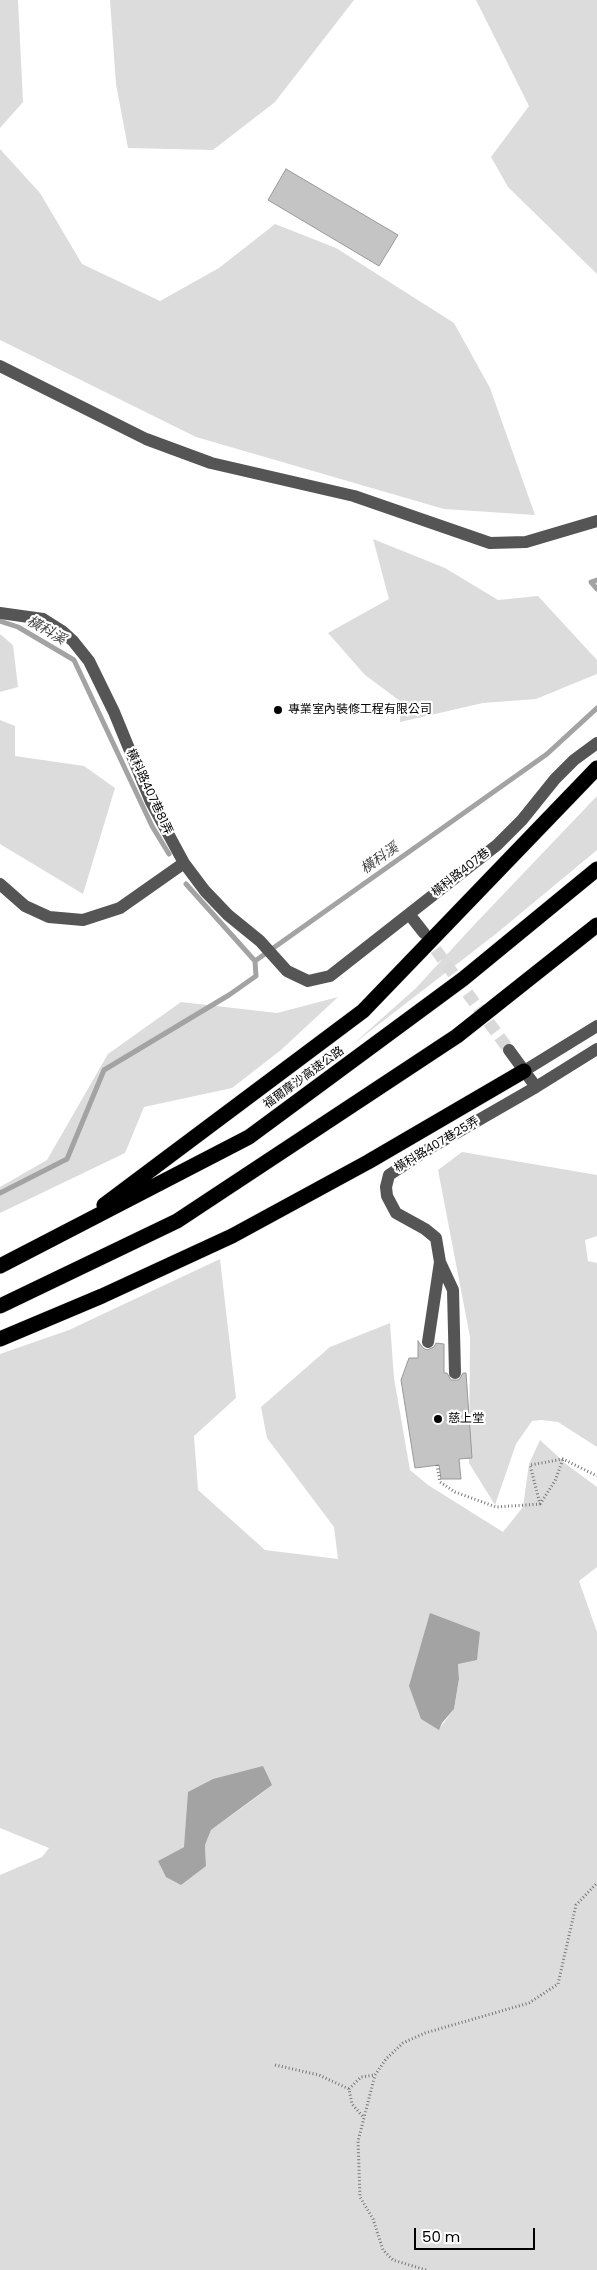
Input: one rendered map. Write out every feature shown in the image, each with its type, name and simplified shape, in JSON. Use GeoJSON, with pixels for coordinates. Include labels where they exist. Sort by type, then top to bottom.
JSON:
{"type":"FeatureCollection","features":[{"type":"Feature","properties":{"kind":"highway"},"geometry":{"type":"LineString","coordinates":[[67,1233],[363,1011],[597,768]]}},
{"type":"Feature","properties":{"kind":"highway","name":"福爾摩沙高速公路"},"geometry":{"type":"LineString","coordinates":[[0,1266],[67,1233],[249,1137],[463,980],[597,869]]}},
{"type":"Feature","properties":{"kind":"highway"},"geometry":{"type":"LineString","coordinates":[[0,1306],[177,1220],[457,1036],[597,925]]}},
{"type":"Feature","properties":{"kind":"highway"},"geometry":{"type":"LineString","coordinates":[[0,1339],[102,1296],[232,1236],[368,1162],[524,1071]]}},
{"type":"Feature","properties":{"kind":"street"},"geometry":{"type":"LineString","coordinates":[[0,366],[146,439],[202,460],[354,496],[490,543],[526,542],[597,520]]}},
{"type":"Feature","properties":{"kind":"street","name":"橫科路407巷81弄"},"geometry":{"type":"LineString","coordinates":[[0,613],[43,619],[62,631],[89,661],[114,712],[151,802],[184,863],[205,891],[222,909],[263,945],[278,963],[287,971],[308,981]]}},
{"type":"Feature","properties":{"kind":"street","name":"橫科路407巷"},"geometry":{"type":"LineString","coordinates":[[308,981],[330,976],[497,845],[522,820],[555,779],[574,760],[597,743]]}},
{"type":"Feature","properties":{"kind":"street"},"geometry":{"type":"LineString","coordinates":[[0,884],[25,906],[49,917],[83,920],[120,908],[184,863]]}},
{"type":"Feature","properties":{"kind":"street"},"geometry":{"type":"LineString","coordinates":[[409,914],[424,933]]}},
{"type":"Feature","properties":{"kind":"street"},"geometry":{"type":"LineString","coordinates":[[524,1071],[597,1026]]}},
{"type":"Feature","properties":{"kind":"street"},"geometry":{"type":"LineString","coordinates":[[509,1050],[536,1087],[597,1049]]}},
{"type":"Feature","properties":{"kind":"street","name":"橫科路407巷25弄"},"geometry":{"type":"LineString","coordinates":[[428,1342],[440,1262],[436,1238],[425,1229],[396,1214],[389,1204],[386,1187],[389,1175],[430,1148],[536,1087]]}},
{"type":"Feature","properties":{"kind":"street"},"geometry":{"type":"LineString","coordinates":[[440,1262],[453,1290],[455,1373]]}},
{"type":"Feature","properties":{"kind":"path"},"geometry":{"type":"LineString","coordinates":[[540,1504],[555,1482],[563,1459]]}},
{"type":"Feature","properties":{"kind":"path"},"geometry":{"type":"LineString","coordinates":[[540,1504],[530,1465],[563,1459],[597,1476]]}},
{"type":"Feature","properties":{"kind":"path"},"geometry":{"type":"LineString","coordinates":[[437,1465],[440,1482],[456,1492],[496,1507],[540,1504]]}},
{"type":"Feature","properties":{"kind":"path"},"geometry":{"type":"LineString","coordinates":[[426,2270],[393,2260],[383,2250],[373,2219],[360,2197],[358,2141],[375,2075],[386,2059],[403,2043],[425,2033],[529,2003],[558,1984],[576,1905],[597,1883]]}},
{"type":"Feature","properties":{"kind":"path"},"geometry":{"type":"LineString","coordinates":[[275,2065],[319,2075],[350,2089]]}},
{"type":"Feature","properties":{"kind":"path"},"geometry":{"type":"LineString","coordinates":[[350,2089],[361,2078],[375,2075]]}},
{"type":"Feature","properties":{"kind":"path"},"geometry":{"type":"LineString","coordinates":[[350,2089],[352,2104],[364,2118]]}},
{"type":"Feature","properties":{"kind":"shaded area"},"geometry":{"type":"Polygon","coordinates":[[[0,0],[18,0],[23,102],[0,128],[0,0]]]}},
{"type":"Feature","properties":{"kind":"shaded area"},"geometry":{"type":"Polygon","coordinates":[[[110,0],[354,0],[275,102],[213,150],[128,148],[116,84],[110,0]]]}},
{"type":"Feature","properties":{"kind":"shaded area"},"geometry":{"type":"Polygon","coordinates":[[[476,0],[597,0],[597,274],[508,187],[491,157],[529,106],[476,0]]]}},
{"type":"Feature","properties":{"kind":"shaded area"},"geometry":{"type":"Polygon","coordinates":[[[0,149],[40,193],[82,264],[160,301],[219,268],[275,224],[336,248],[454,323],[490,388],[535,515],[444,509],[196,437],[0,340],[0,149]]]}},
{"type":"Feature","properties":{"kind":"shaded area"},"geometry":{"type":"Polygon","coordinates":[[[373,539],[445,568],[498,600],[538,596],[597,660],[597,674],[536,699],[483,703],[400,722],[400,701],[365,675],[328,633],[389,599],[373,539]]]}},
{"type":"Feature","properties":{"kind":"shaded area"},"geometry":{"type":"Polygon","coordinates":[[[0,634],[13,645],[18,687],[0,692],[0,634]]]}},
{"type":"Feature","properties":{"kind":"shaded area"},"geometry":{"type":"Polygon","coordinates":[[[0,720],[15,726],[15,756],[84,766],[115,788],[83,894],[0,844],[0,720]]]}},
{"type":"Feature","properties":{"kind":"shaded area"},"geometry":{"type":"Polygon","coordinates":[[[597,796],[597,850],[497,933],[352,1045],[416,988],[597,796]]]}},
{"type":"Feature","properties":{"kind":"shaded area"},"geometry":{"type":"Polygon","coordinates":[[[338,997],[281,1050],[232,1088],[144,1107],[125,1153],[0,1213],[0,1187],[47,1160],[108,1054],[181,1002],[277,1013],[338,997]]]}},
{"type":"Feature","properties":{"kind":"shaded area"},"geometry":{"type":"Polygon","coordinates":[[[462,1152],[597,1175],[597,1236],[585,1240],[588,1261],[597,1263],[597,1447],[558,1422],[532,1421],[516,1444],[495,1505],[469,1463],[470,1337],[438,1170],[462,1152]]]}},
{"type":"Feature","properties":{"kind":"shaded area"},"geometry":{"type":"Polygon","coordinates":[[[220,1259],[236,1398],[194,1436],[198,1490],[265,1550],[338,1559],[334,1527],[267,1438],[261,1407],[330,1347],[390,1323],[394,1378],[410,1470],[428,1485],[503,1532],[523,1507],[529,1464],[540,1440],[566,1464],[597,1487],[597,1567],[579,1581],[597,1632],[597,2270],[0,2270],[0,1875],[42,1857],[49,1848],[0,1828],[0,1354],[69,1330],[220,1259]],[[458,1664],[421,1719],[439,1729],[454,1709],[459,1679],[458,1664]],[[272,1786],[184,1847],[158,1861],[206,1866],[205,1845],[211,1830],[272,1786]]]}},
{"type":"Feature","properties":{"kind":"shaded area"},"geometry":{"type":"Polygon","coordinates":[[[430,1613],[480,1632],[477,1660],[458,1664],[459,1679],[454,1709],[442,1723],[439,1730],[421,1719],[409,1686],[430,1613]]]}},
{"type":"Feature","properties":{"kind":"shaded area"},"geometry":{"type":"Polygon","coordinates":[[[263,1766],[272,1785],[211,1830],[205,1845],[206,1866],[181,1885],[166,1877],[158,1861],[184,1847],[188,1792],[213,1779],[263,1766]]]}},
{"type":"Feature","properties":{"kind":"building"},"geometry":{"type":"Polygon","coordinates":[[[286,169],[398,235],[379,266],[268,200],[286,169]]]}},
{"type":"Feature","properties":{"kind":"building","name":"慈上堂"},"geometry":{"type":"Polygon","coordinates":[[[418,1341],[427,1350],[434,1347],[436,1343],[444,1344],[444,1373],[447,1373],[451,1380],[459,1380],[463,1373],[466,1373],[472,1458],[459,1459],[461,1479],[441,1479],[439,1465],[415,1468],[401,1380],[409,1358],[418,1358],[418,1341]]]}},
{"type":"Feature","properties":{"kind":"waterway","name":"橫科溪"},"geometry":{"type":"LineString","coordinates":[[597,580],[591,582],[597,589]]}},
{"type":"Feature","properties":{"kind":"waterway","name":"橫科溪"},"geometry":{"type":"LineString","coordinates":[[0,621],[18,627],[74,660],[152,826],[169,854]]}},
{"type":"Feature","properties":{"kind":"waterway","name":"橫科溪"},"geometry":{"type":"LineString","coordinates":[[186,884],[255,961],[547,754],[597,708]]}},
{"type":"Feature","properties":{"kind":"waterway"},"geometry":{"type":"LineString","coordinates":[[0,1193],[67,1159],[104,1070],[229,995],[256,976],[255,961]]}},
{"type":"Feature","properties":{"kind":"tunnel"},"geometry":{"type":"LineString","coordinates":[[425,935],[509,1050]]}},
{"type":"Feature","properties":{"kind":"place","name":"專業室內裝修工程有限公司"},"geometry":{"type":"Point","coordinates":[278,710]}},
{"type":"Feature","properties":{"kind":"place","name":"慈上堂"},"geometry":{"type":"Point","coordinates":[438,1419]}}]}
